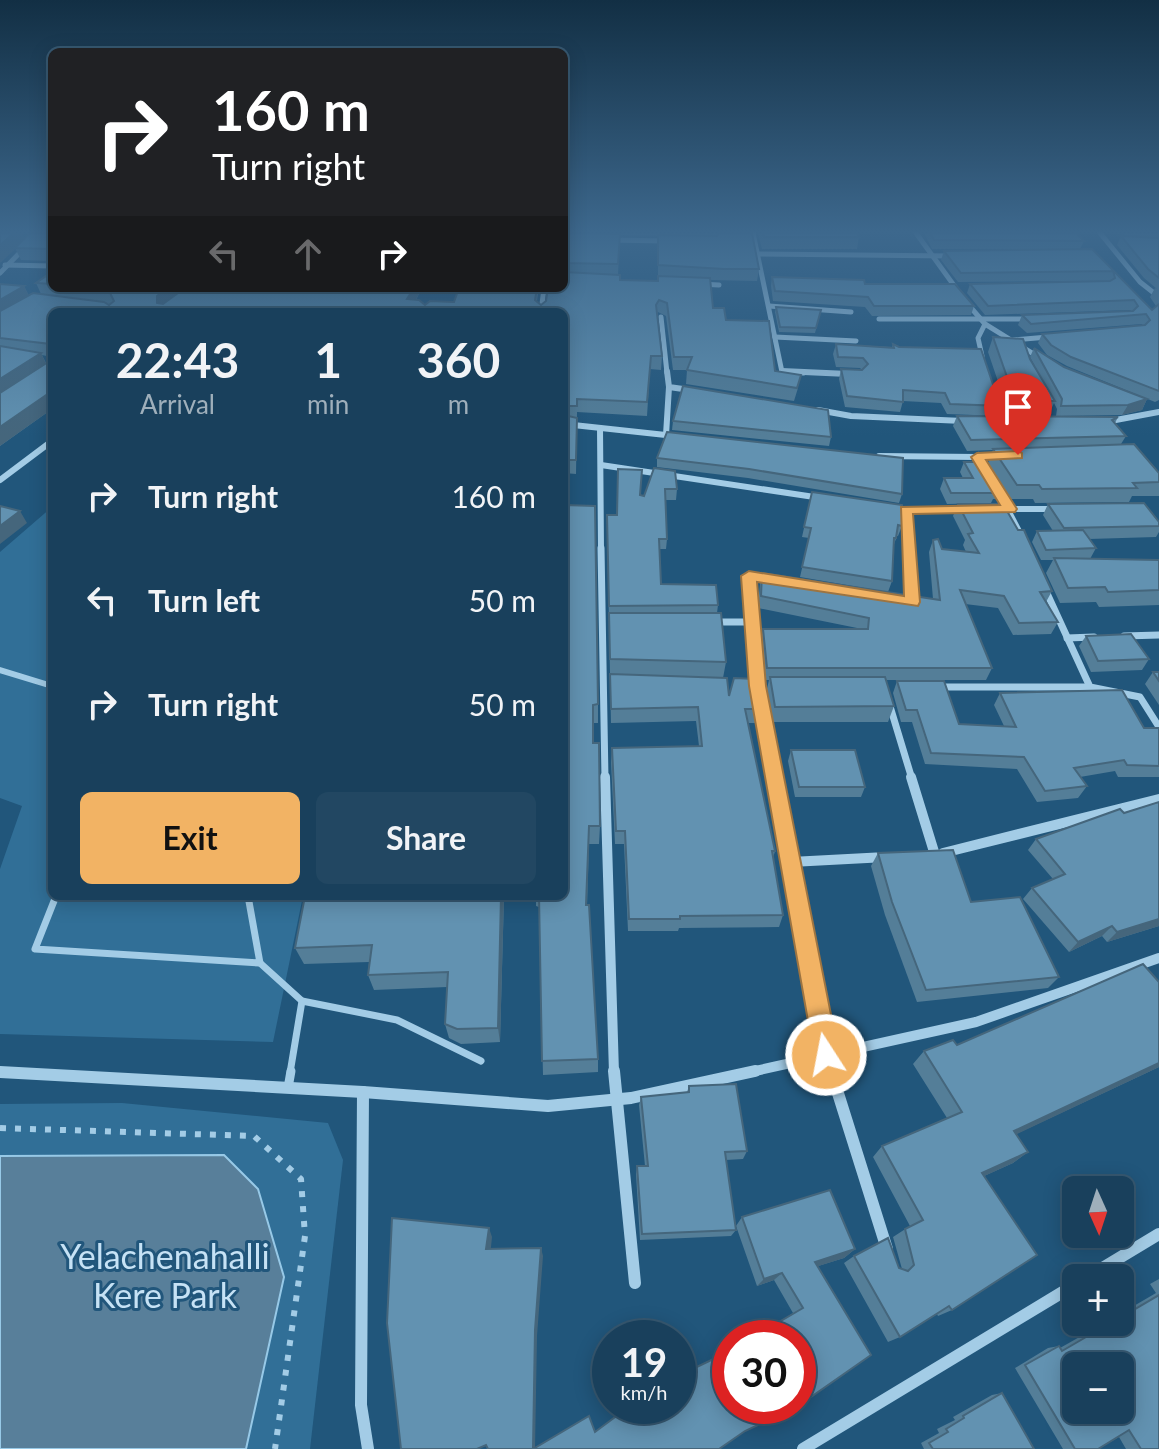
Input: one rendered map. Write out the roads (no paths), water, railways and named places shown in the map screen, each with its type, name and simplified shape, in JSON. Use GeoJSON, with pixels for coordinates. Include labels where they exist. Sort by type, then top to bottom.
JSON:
{"type":"FeatureCollection","features":[{"type":"Feature","properties":{"kind":"street"},"geometry":{"type":"LineString","coordinates":[[768,301],[782,372],[859,374]]}},
{"type":"Feature","properties":{"kind":"street"},"geometry":{"type":"LineString","coordinates":[[965,301],[983,323],[1042,360]]}},
{"type":"Feature","properties":{"kind":"street"},"geometry":{"type":"LineString","coordinates":[[769,306],[851,312]]}},
{"type":"Feature","properties":{"kind":"street"},"geometry":{"type":"LineString","coordinates":[[661,317],[669,387],[666,435]]}},
{"type":"Feature","properties":{"kind":"street"},"geometry":{"type":"LineString","coordinates":[[879,319],[983,323],[1040,318]]}},
{"type":"Feature","properties":{"kind":"street"},"geometry":{"type":"LineString","coordinates":[[983,323],[978,338],[986,367]]}},
{"type":"Feature","properties":{"kind":"street"},"geometry":{"type":"LineString","coordinates":[[1013,340],[1055,336]]}},
{"type":"Feature","properties":{"kind":"street"},"geometry":{"type":"LineString","coordinates":[[775,337],[856,341]]}},
{"type":"Feature","properties":{"kind":"street"},"geometry":{"type":"LineString","coordinates":[[1020,345],[1024,361]]}},
{"type":"Feature","properties":{"kind":"street"},"geometry":{"type":"LineString","coordinates":[[967,352],[981,353]]}},
{"type":"Feature","properties":{"kind":"street"},"geometry":{"type":"LineString","coordinates":[[669,387],[700,392]]}},
{"type":"Feature","properties":{"kind":"street"},"geometry":{"type":"LineString","coordinates":[[1146,405],[1159,411]]}},
{"type":"Feature","properties":{"kind":"street"},"geometry":{"type":"LineString","coordinates":[[806,409],[851,416],[972,421]]}},
{"type":"Feature","properties":{"kind":"street"},"geometry":{"type":"LineString","coordinates":[[1091,422],[1123,421],[1159,411]]}},
{"type":"Feature","properties":{"kind":"street"},"geometry":{"type":"LineString","coordinates":[[568,424],[681,437]]}},
{"type":"Feature","properties":{"kind":"street"},"geometry":{"type":"LineString","coordinates":[[600,428],[602,681],[615,1101],[635,1283]]}},
{"type":"Feature","properties":{"kind":"street"},"geometry":{"type":"LineString","coordinates":[[0,480],[48,444]]}},
{"type":"Feature","properties":{"kind":"street"},"geometry":{"type":"LineString","coordinates":[[876,456],[991,456]]}},
{"type":"Feature","properties":{"kind":"street"},"geometry":{"type":"LineString","coordinates":[[977,457],[985,470]]}},
{"type":"Feature","properties":{"kind":"street"},"geometry":{"type":"LineString","coordinates":[[601,465],[829,499]]}},
{"type":"Feature","properties":{"kind":"street"},"geometry":{"type":"LineString","coordinates":[[993,483],[1010,509],[1029,552]]}},
{"type":"Feature","properties":{"kind":"street"},"geometry":{"type":"LineString","coordinates":[[890,508],[980,509]]}},
{"type":"Feature","properties":{"kind":"street"},"geometry":{"type":"LineString","coordinates":[[995,509],[1068,509]]}},
{"type":"Feature","properties":{"kind":"street"},"geometry":{"type":"LineString","coordinates":[[898,600],[912,602],[906,510]]}},
{"type":"Feature","properties":{"kind":"street"},"geometry":{"type":"LineString","coordinates":[[589,519],[601,519]]}},
{"type":"Feature","properties":{"kind":"street"},"geometry":{"type":"LineString","coordinates":[[779,580],[749,576],[758,686],[826,1055],[890,1256]]}},
{"type":"Feature","properties":{"kind":"street"},"geometry":{"type":"LineString","coordinates":[[1042,581],[1090,687]]}},
{"type":"Feature","properties":{"kind":"street"},"geometry":{"type":"LineString","coordinates":[[707,622],[753,622]]}},
{"type":"Feature","properties":{"kind":"street"},"geometry":{"type":"LineString","coordinates":[[601,623],[616,623]]}},
{"type":"Feature","properties":{"kind":"street"},"geometry":{"type":"LineString","coordinates":[[1113,636],[1159,635]]}},
{"type":"Feature","properties":{"kind":"street"},"geometry":{"type":"LineString","coordinates":[[1067,638],[1098,637]]}},
{"type":"Feature","properties":{"kind":"street"},"geometry":{"type":"LineString","coordinates":[[602,681],[617,681]]}},
{"type":"Feature","properties":{"kind":"street"},"geometry":{"type":"LineString","coordinates":[[742,686],[773,686]]}},
{"type":"Feature","properties":{"kind":"street"},"geometry":{"type":"LineString","coordinates":[[884,687],[935,855]]}},
{"type":"Feature","properties":{"kind":"street"},"geometry":{"type":"LineString","coordinates":[[932,687],[1090,687],[1140,697],[1159,727]]}},
{"type":"Feature","properties":{"kind":"street"},"geometry":{"type":"LineString","coordinates":[[920,856],[935,855],[1159,799]]}},
{"type":"Feature","properties":{"kind":"street"},"geometry":{"type":"LineString","coordinates":[[791,862],[892,857]]}},
{"type":"Feature","properties":{"kind":"street"},"geometry":{"type":"LineString","coordinates":[[0,1072],[363,1092],[548,1106],[615,1101],[976,1022],[1159,958]]}},
{"type":"Feature","properties":{"kind":"street"},"geometry":{"type":"LineString","coordinates":[[363,1092],[361,1405],[368,1449]]}},
{"type":"Feature","properties":{"kind":"street"},"geometry":{"type":"LineString","coordinates":[[1109,1264],[1159,1234]]}},
{"type":"Feature","properties":{"kind":"street"},"geometry":{"type":"LineString","coordinates":[[803,1449],[1062,1292]]}},
{"type":"Feature","properties":{"kind":"lane"},"geometry":{"type":"LineString","coordinates":[[0,670],[48,685]]}},
{"type":"Feature","properties":{"kind":"lane"},"geometry":{"type":"LineString","coordinates":[[54,900],[35,949],[260,963]]}},
{"type":"Feature","properties":{"kind":"lane"},"geometry":{"type":"LineString","coordinates":[[249,900],[260,963],[302,1001],[397,1020],[481,1061]]}},
{"type":"Feature","properties":{"kind":"lane"},"geometry":{"type":"LineString","coordinates":[[288,1088],[302,1001]]}},
{"type":"Feature","properties":{"kind":"park label","name":"Yelachenahalli Kere Park"},"geometry":{"type":"Point","coordinates":[165,1274]}}]}
